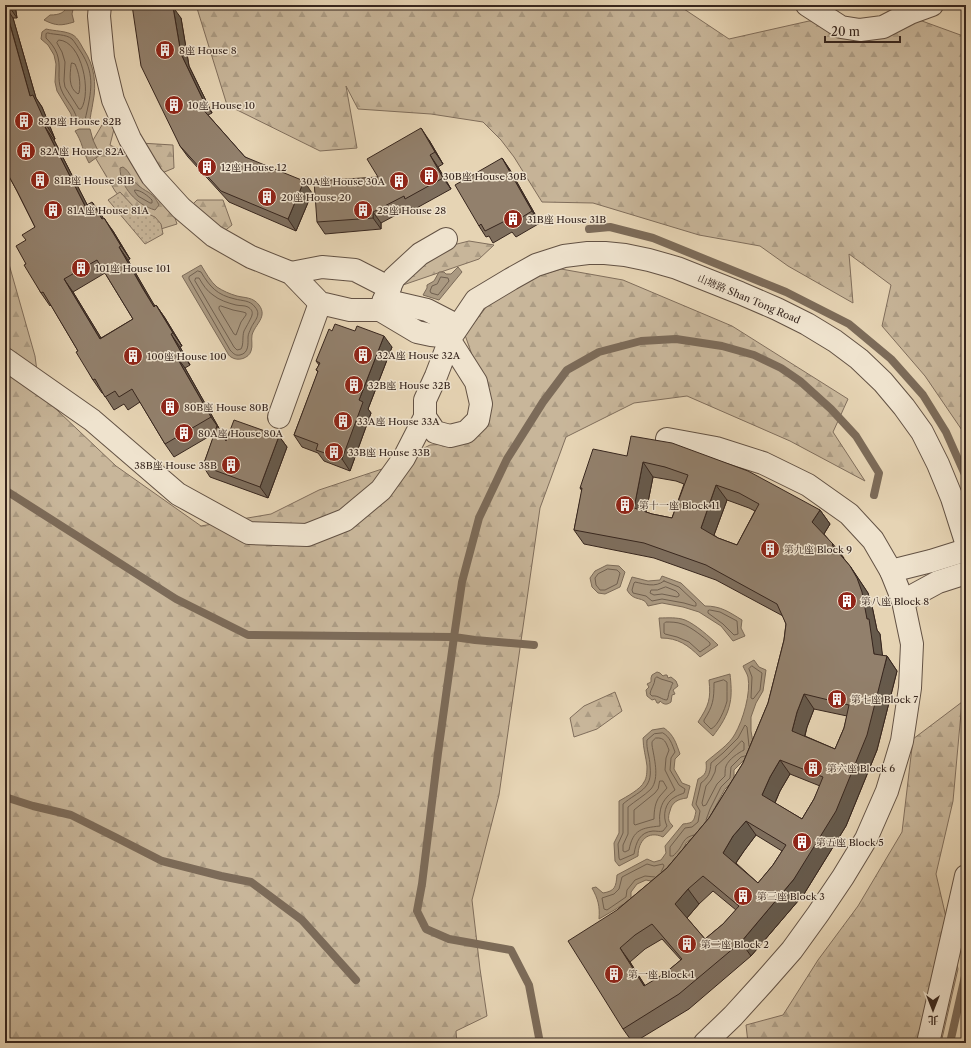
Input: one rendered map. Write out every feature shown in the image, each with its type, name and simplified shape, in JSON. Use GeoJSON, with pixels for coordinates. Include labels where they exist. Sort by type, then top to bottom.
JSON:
{"type":"FeatureCollection","features":[{"type":"Feature","properties":{"kind":"street"},"geometry":{"type":"LineString","coordinates":[[100,5],[99,16],[103,58],[113,100],[130,140],[152,176],[181,208],[214,236],[250,257],[291,273],[320,303],[350,310],[384,299],[394,278],[420,254],[446,239]]}},
{"type":"Feature","properties":{"kind":"street"},"geometry":{"type":"LineString","coordinates":[[807,5],[841,27],[860,30],[883,27],[910,13],[932,5]]}},
{"type":"Feature","properties":{"kind":"street","name":"山塘路 Shan Tong Road"},"geometry":{"type":"LineString","coordinates":[[425,417],[425,400],[453,335],[476,300],[536,265],[564,256],[605,253],[649,260],[677,268],[777,309],[807,324],[835,341],[859,359],[883,382],[922,432],[938,464],[952,498],[966,542]]}},
{"type":"Feature","properties":{"kind":"street"},"geometry":{"type":"LineString","coordinates":[[5,359],[92,420],[178,494],[249,533],[307,534],[345,520],[381,490],[404,458],[425,417],[435,432],[450,436],[466,432],[478,420],[481,404],[476,382],[453,335],[427,310],[384,299],[355,270],[322,267],[291,273]]}},
{"type":"Feature","properties":{"kind":"street"},"geometry":{"type":"LineString","coordinates":[[279,417],[320,303]]}},
{"type":"Feature","properties":{"kind":"street"},"geometry":{"type":"LineString","coordinates":[[667,439],[716,448],[764,463],[808,485],[849,514],[873,540],[891,571],[903,601],[912,644],[910,688],[902,741],[887,791],[866,839],[835,890],[792,950],[763,984],[705,1043]]}},
{"type":"Feature","properties":{"kind":"street"},"geometry":{"type":"LineString","coordinates":[[891,571],[966,550]]}},
{"type":"Feature","properties":{"kind":"street"},"geometry":{"type":"LineString","coordinates":[[903,601],[938,582],[966,573]]}},
{"type":"Feature","properties":{"kind":"street"},"geometry":{"type":"LineString","coordinates":[[928,1043],[966,876]]}},
{"type":"Feature","properties":{"kind":"green space"},"geometry":{"type":"Polygon","coordinates":[[[196,5],[678,5],[729,39],[809,21],[922,21],[966,37],[966,436],[925,376],[882,326],[891,285],[849,254],[853,303],[788,266],[760,246],[699,235],[593,203],[542,202],[514,157],[501,140],[483,122],[431,114],[358,109],[346,86],[357,148],[320,151],[227,105],[196,5]]]}},
{"type":"Feature","properties":{"kind":"green space"},"geometry":{"type":"Polygon","coordinates":[[[116,121],[110,145],[126,153],[172,209],[177,224],[148,233],[115,191],[89,147],[102,125],[116,121]]]}},
{"type":"Feature","properties":{"kind":"green space"},"geometry":{"type":"Polygon","coordinates":[[[140,143],[173,145],[174,168],[162,173],[140,143]]]}},
{"type":"Feature","properties":{"kind":"green space"},"geometry":{"type":"Polygon","coordinates":[[[120,192],[135,208],[155,217],[161,224],[163,234],[145,244],[108,200],[120,192]]]}},
{"type":"Feature","properties":{"kind":"green space"},"geometry":{"type":"Polygon","coordinates":[[[197,200],[223,200],[232,225],[217,237],[191,206],[197,200]]]}},
{"type":"Feature","properties":{"kind":"green space"},"geometry":{"type":"Polygon","coordinates":[[[469,241],[494,245],[479,259],[400,286],[445,247],[469,241]]]}},
{"type":"Feature","properties":{"kind":"green space"},"geometry":{"type":"Polygon","coordinates":[[[5,250],[35,356],[40,394],[116,466],[201,526],[271,514],[319,490],[385,468],[430,445],[467,443],[484,389],[465,335],[490,302],[538,276],[561,269],[623,280],[732,326],[848,399],[833,432],[865,481],[790,441],[687,396],[634,403],[566,437],[540,508],[499,795],[472,900],[487,1016],[456,1031],[457,1043],[5,1043],[5,250]]]}},
{"type":"Feature","properties":{"kind":"green space"},"geometry":{"type":"Polygon","coordinates":[[[615,692],[622,711],[597,729],[574,737],[570,718],[584,706],[615,692]]]}},
{"type":"Feature","properties":{"kind":"green space"},"geometry":{"type":"Polygon","coordinates":[[[962,702],[953,801],[936,874],[958,969],[941,1043],[748,1043],[746,1025],[783,1015],[818,960],[858,906],[902,832],[913,739],[962,702]]]}},
{"type":"Feature","properties":{"kind":"water"},"geometry":{"type":"Polygon","coordinates":[[[68,5],[74,5],[72,14],[74,22],[59,25],[44,20],[50,15],[61,13],[68,5]]]}},
{"type":"Feature","properties":{"kind":"water"},"geometry":{"type":"Polygon","coordinates":[[[46,29],[64,32],[75,36],[90,62],[94,75],[95,88],[90,123],[73,125],[71,114],[57,91],[55,82],[56,64],[54,55],[48,45],[41,39],[42,32],[46,29]]]}},
{"type":"Feature","properties":{"kind":"water"},"geometry":{"type":"Polygon","coordinates":[[[79,129],[90,129],[100,155],[89,163],[75,131],[79,129]]]}},
{"type":"Feature","properties":{"kind":"water"},"geometry":{"type":"Polygon","coordinates":[[[123,167],[128,171],[136,184],[155,198],[159,205],[155,210],[148,208],[136,200],[126,188],[120,168],[123,167]]]}},
{"type":"Feature","properties":{"kind":"water"},"geometry":{"type":"Polygon","coordinates":[[[201,265],[210,280],[217,287],[237,296],[252,299],[259,305],[262,317],[252,335],[252,347],[248,356],[240,359],[230,357],[182,276],[201,265]]]}},
{"type":"Feature","properties":{"kind":"water"},"geometry":{"type":"Polygon","coordinates":[[[458,267],[462,272],[439,300],[423,295],[427,285],[434,281],[439,272],[451,274],[458,267]]]}},
{"type":"Feature","properties":{"kind":"water"},"geometry":{"type":"Polygon","coordinates":[[[607,565],[619,566],[625,572],[620,587],[605,594],[598,593],[592,587],[590,578],[595,571],[607,565]]]}},
{"type":"Feature","properties":{"kind":"water"},"geometry":{"type":"Polygon","coordinates":[[[662,576],[681,583],[705,606],[720,608],[742,620],[741,628],[745,636],[733,641],[721,626],[699,612],[662,603],[648,606],[644,601],[633,596],[627,590],[632,577],[648,581],[660,580],[662,576]]]}},
{"type":"Feature","properties":{"kind":"water"},"geometry":{"type":"Polygon","coordinates":[[[659,618],[676,618],[685,620],[698,628],[718,645],[700,657],[678,641],[661,638],[659,618]]]}},
{"type":"Feature","properties":{"kind":"water"},"geometry":{"type":"Polygon","coordinates":[[[754,660],[759,667],[766,670],[763,691],[756,703],[751,717],[751,731],[754,748],[752,760],[744,760],[734,770],[734,780],[725,789],[713,811],[709,825],[686,843],[683,851],[670,864],[663,876],[655,882],[646,880],[637,884],[631,892],[631,899],[599,919],[598,903],[592,888],[596,887],[603,893],[610,891],[614,888],[617,875],[647,859],[654,862],[661,860],[666,853],[665,846],[683,824],[689,823],[694,819],[696,811],[692,805],[698,779],[703,776],[705,772],[706,762],[729,742],[738,728],[746,706],[749,683],[743,666],[754,660]]]}},
{"type":"Feature","properties":{"kind":"water"},"geometry":{"type":"Polygon","coordinates":[[[657,672],[663,676],[667,675],[668,678],[671,677],[676,681],[678,686],[673,690],[675,694],[672,695],[671,702],[668,704],[664,704],[660,701],[657,703],[655,699],[652,700],[647,696],[646,690],[649,687],[647,684],[651,682],[652,675],[657,672]]]}},
{"type":"Feature","properties":{"kind":"water"},"geometry":{"type":"Polygon","coordinates":[[[730,674],[731,700],[723,721],[713,736],[698,722],[705,711],[708,702],[710,692],[709,680],[730,674]]]}},
{"type":"Feature","properties":{"kind":"water"},"geometry":{"type":"Polygon","coordinates":[[[664,728],[672,736],[680,754],[675,759],[674,769],[682,783],[690,786],[687,798],[678,800],[672,805],[669,813],[669,822],[673,826],[663,837],[658,835],[648,836],[640,846],[638,856],[619,866],[615,861],[614,843],[619,833],[619,801],[633,793],[646,779],[647,766],[643,738],[652,730],[664,728]]]}},
{"type":"Feature","properties":{"kind":"building"},"geometry":{"type":"Polygon","coordinates":[[[132,5],[159,5],[157,9],[173,7],[181,54],[204,102],[199,105],[245,157],[304,181],[288,219],[221,191],[180,146],[141,66],[132,5]]]}},
{"type":"Feature","properties":{"kind":"building"},"geometry":{"type":"Polygon","coordinates":[[[5,7],[30,96],[33,95],[47,126],[45,127],[85,206],[92,202],[102,219],[104,218],[121,246],[119,247],[143,289],[154,307],[156,305],[173,333],[171,334],[181,352],[176,356],[211,417],[165,444],[132,389],[119,397],[115,391],[105,397],[95,379],[93,380],[76,352],[78,351],[43,292],[41,293],[24,265],[26,264],[16,246],[26,240],[22,235],[35,227],[5,169],[5,7]],[[97,260],[64,279],[100,339],[133,319],[97,260]]]}},
{"type":"Feature","properties":{"kind":"building"},"geometry":{"type":"Polygon","coordinates":[[[421,128],[435,152],[430,155],[443,178],[405,199],[404,196],[373,212],[373,218],[317,222],[314,181],[378,177],[367,159],[421,128]]]}},
{"type":"Feature","properties":{"kind":"building"},"geometry":{"type":"Polygon","coordinates":[[[502,158],[532,211],[508,226],[505,221],[485,231],[481,224],[479,226],[455,185],[502,158]]]}},
{"type":"Feature","properties":{"kind":"building"},"geometry":{"type":"Polygon","coordinates":[[[335,324],[355,331],[357,326],[384,336],[359,400],[363,402],[342,459],[316,450],[318,444],[294,435],[318,371],[316,370],[320,363],[316,361],[329,329],[332,331],[335,324]]]}},
{"type":"Feature","properties":{"kind":"building"},"geometry":{"type":"Polygon","coordinates":[[[234,420],[279,436],[260,487],[203,466],[217,426],[226,441],[234,420]]]}},
{"type":"Feature","properties":{"kind":"building"},"geometry":{"type":"Polygon","coordinates":[[[631,436],[672,443],[748,471],[820,510],[812,522],[833,544],[832,545],[850,566],[857,578],[862,592],[867,619],[869,619],[874,654],[887,656],[867,735],[836,811],[794,879],[741,942],[679,994],[623,1029],[568,941],[617,910],[667,868],[709,818],[743,763],[768,703],[784,640],[786,624],[777,604],[706,565],[644,543],[574,530],[582,488],[580,488],[593,449],[627,456],[631,436]],[[643,462],[634,508],[652,514],[672,518],[688,475],[665,467],[643,462]],[[716,485],[701,528],[718,538],[737,545],[759,504],[739,493],[716,485]],[[804,694],[792,731],[835,749],[844,728],[849,705],[804,694]],[[780,760],[762,795],[802,819],[814,799],[823,777],[780,760]],[[746,821],[733,836],[723,853],[758,883],[773,865],[786,845],[746,821]],[[703,876],[688,889],[675,904],[705,939],[723,924],[739,906],[703,876]],[[652,924],[635,935],[620,948],[644,986],[664,974],[682,959],[652,924]]]}},
{"type":"Feature","properties":{"kind":"waterway"},"geometry":{"type":"LineString","coordinates":[[589,229],[610,227],[653,238],[786,292],[849,324],[891,359],[923,395],[946,432],[966,477]]}},
{"type":"Feature","properties":{"kind":"waterway"},"geometry":{"type":"LineString","coordinates":[[534,645],[454,637],[462,582],[479,518],[507,459],[543,402],[567,370],[599,352],[641,341],[676,339],[722,346],[754,355],[781,368],[800,381],[831,409],[856,436],[879,473],[874,495]]}},
{"type":"Feature","properties":{"kind":"waterway"},"geometry":{"type":"LineString","coordinates":[[5,490],[176,599],[248,635],[454,637],[422,884],[417,911],[426,929],[449,939],[511,950],[529,985],[540,1043]]}},
{"type":"Feature","properties":{"kind":"waterway"},"geometry":{"type":"LineString","coordinates":[[5,797],[33,806],[71,815],[162,861],[251,882],[302,920],[356,980]]}},
{"type":"Feature","properties":{"kind":"waterway"},"geometry":{"type":"LineString","coordinates":[[950,1043],[966,972]]}},
{"type":"Feature","properties":{"kind":"place","name":"8座 House 8"},"geometry":{"type":"Point","coordinates":[165,50]}},
{"type":"Feature","properties":{"kind":"place","name":"10座 House 10"},"geometry":{"type":"Point","coordinates":[174,105]}},
{"type":"Feature","properties":{"kind":"place","name":"82B座 House 82B"},"geometry":{"type":"Point","coordinates":[24,121]}},
{"type":"Feature","properties":{"kind":"place","name":"82A座 House 82A"},"geometry":{"type":"Point","coordinates":[26,151]}},
{"type":"Feature","properties":{"kind":"place","name":"12座 House 12"},"geometry":{"type":"Point","coordinates":[207,167]}},
{"type":"Feature","properties":{"kind":"place","name":"30B座 House 30B"},"geometry":{"type":"Point","coordinates":[429,176]}},
{"type":"Feature","properties":{"kind":"place","name":"81B座 House 81B"},"geometry":{"type":"Point","coordinates":[40,180]}},
{"type":"Feature","properties":{"kind":"place","name":"30A座 House 30A"},"geometry":{"type":"Point","coordinates":[399,181]}},
{"type":"Feature","properties":{"kind":"place","name":"20座 House 20"},"geometry":{"type":"Point","coordinates":[267,197]}},
{"type":"Feature","properties":{"kind":"place","name":"81A座 House 81A"},"geometry":{"type":"Point","coordinates":[53,210]}},
{"type":"Feature","properties":{"kind":"place","name":"28座 House 28"},"geometry":{"type":"Point","coordinates":[363,210]}},
{"type":"Feature","properties":{"kind":"place","name":"31B座 House 31B"},"geometry":{"type":"Point","coordinates":[513,219]}},
{"type":"Feature","properties":{"kind":"place","name":"101座 House 101"},"geometry":{"type":"Point","coordinates":[81,268]}},
{"type":"Feature","properties":{"kind":"place","name":"32A座 House 32A"},"geometry":{"type":"Point","coordinates":[363,355]}},
{"type":"Feature","properties":{"kind":"place","name":"100座 House 100"},"geometry":{"type":"Point","coordinates":[133,356]}},
{"type":"Feature","properties":{"kind":"place","name":"32B座 House 32B"},"geometry":{"type":"Point","coordinates":[354,385]}},
{"type":"Feature","properties":{"kind":"place","name":"80B座 House 80B"},"geometry":{"type":"Point","coordinates":[170,407]}},
{"type":"Feature","properties":{"kind":"place","name":"33A座 House 33A"},"geometry":{"type":"Point","coordinates":[343,421]}},
{"type":"Feature","properties":{"kind":"place","name":"80A座 House 80A"},"geometry":{"type":"Point","coordinates":[184,433]}},
{"type":"Feature","properties":{"kind":"place","name":"33B座 House 33B"},"geometry":{"type":"Point","coordinates":[334,452]}},
{"type":"Feature","properties":{"kind":"place","name":"38B座 House 38B"},"geometry":{"type":"Point","coordinates":[231,465]}},
{"type":"Feature","properties":{"kind":"place","name":"第十一座 Block 11"},"geometry":{"type":"Point","coordinates":[625,505]}},
{"type":"Feature","properties":{"kind":"place","name":"第九座 Block 9"},"geometry":{"type":"Point","coordinates":[770,549]}},
{"type":"Feature","properties":{"kind":"place","name":"第八座 Block 8"},"geometry":{"type":"Point","coordinates":[847,601]}},
{"type":"Feature","properties":{"kind":"place","name":"第七座 Block 7"},"geometry":{"type":"Point","coordinates":[837,699]}},
{"type":"Feature","properties":{"kind":"place","name":"第六座 Block 6"},"geometry":{"type":"Point","coordinates":[813,768]}},
{"type":"Feature","properties":{"kind":"place","name":"第五座 Block 5"},"geometry":{"type":"Point","coordinates":[802,842]}},
{"type":"Feature","properties":{"kind":"place","name":"第三座 Block 3"},"geometry":{"type":"Point","coordinates":[743,896]}},
{"type":"Feature","properties":{"kind":"place","name":"第二座 Block 2"},"geometry":{"type":"Point","coordinates":[687,944]}},
{"type":"Feature","properties":{"kind":"place","name":"第一座 Block 1"},"geometry":{"type":"Point","coordinates":[614,974]}}]}
